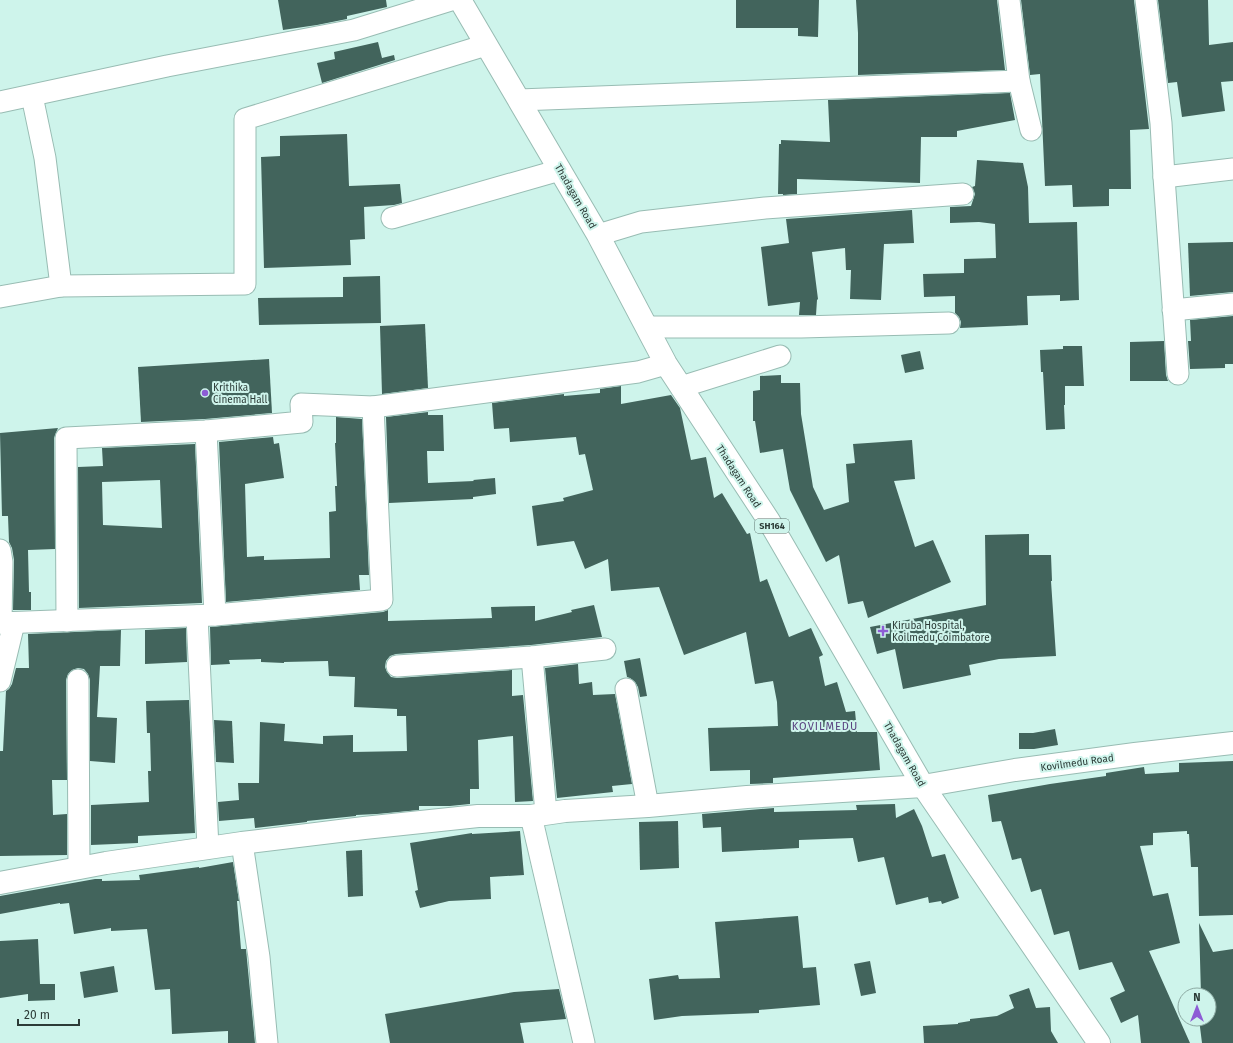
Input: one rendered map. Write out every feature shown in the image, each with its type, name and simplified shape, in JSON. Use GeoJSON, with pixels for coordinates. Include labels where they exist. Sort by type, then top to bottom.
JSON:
{"type":"FeatureCollection","features":[{"type":"Feature","properties":{"kind":"main road","name":"Thadagam Road"},"geometry":{"type":"LineString","coordinates":[[460,0],[598,235],[666,364],[769,521],[923,786],[1099,1043]]}},
{"type":"Feature","properties":{"kind":"main road","name":"Kovilmedu Road"},"geometry":{"type":"LineString","coordinates":[[0,883],[79,868],[208,848],[364,828],[478,816],[539,815],[565,811],[648,806],[747,797],[923,786],[1015,770],[1233,743]]}},
{"type":"Feature","properties":{"kind":"street"},"geometry":{"type":"LineString","coordinates":[[0,102],[167,66],[354,30],[451,0]]}},
{"type":"Feature","properties":{"kind":"street"},"geometry":{"type":"LineString","coordinates":[[1009,0],[1019,81],[1031,130]]}},
{"type":"Feature","properties":{"kind":"street"},"geometry":{"type":"LineString","coordinates":[[1146,0],[1161,123],[1178,374]]}},
{"type":"Feature","properties":{"kind":"street"},"geometry":{"type":"LineString","coordinates":[[0,297],[61,286],[244,284],[244,119],[486,45]]}},
{"type":"Feature","properties":{"kind":"street"},"geometry":{"type":"LineString","coordinates":[[519,100],[1019,81]]}},
{"type":"Feature","properties":{"kind":"street"},"geometry":{"type":"LineString","coordinates":[[32,96],[45,158],[61,286]]}},
{"type":"Feature","properties":{"kind":"street"},"geometry":{"type":"LineString","coordinates":[[1164,177],[1233,169]]}},
{"type":"Feature","properties":{"kind":"street"},"geometry":{"type":"LineString","coordinates":[[392,218],[560,170]]}},
{"type":"Feature","properties":{"kind":"street"},"geometry":{"type":"LineString","coordinates":[[598,235],[641,222],[750,210],[963,194]]}},
{"type":"Feature","properties":{"kind":"street"},"geometry":{"type":"LineString","coordinates":[[1173,310],[1233,304]]}},
{"type":"Feature","properties":{"kind":"street"},"geometry":{"type":"LineString","coordinates":[[647,327],[800,327],[949,323]]}},
{"type":"Feature","properties":{"kind":"street"},"geometry":{"type":"LineString","coordinates":[[681,387],[780,356]]}},
{"type":"Feature","properties":{"kind":"street"},"geometry":{"type":"LineString","coordinates":[[67,621],[66,438],[206,431],[302,422],[301,404],[373,407],[638,372],[666,364]]}},
{"type":"Feature","properties":{"kind":"street"},"geometry":{"type":"LineString","coordinates":[[5,623],[206,615],[382,600],[373,407]]}},
{"type":"Feature","properties":{"kind":"street"},"geometry":{"type":"LineString","coordinates":[[206,431],[208,848]]}},
{"type":"Feature","properties":{"kind":"street"},"geometry":{"type":"LineString","coordinates":[[0,550],[5,623],[0,681]]}},
{"type":"Feature","properties":{"kind":"street"},"geometry":{"type":"LineString","coordinates":[[397,666],[532,657],[605,649]]}},
{"type":"Feature","properties":{"kind":"street"},"geometry":{"type":"LineString","coordinates":[[532,657],[539,815],[584,1043]]}},
{"type":"Feature","properties":{"kind":"street"},"geometry":{"type":"LineString","coordinates":[[78,680],[79,868]]}},
{"type":"Feature","properties":{"kind":"street"},"geometry":{"type":"LineString","coordinates":[[626,689],[648,806]]}},
{"type":"Feature","properties":{"kind":"street"},"geometry":{"type":"LineString","coordinates":[[242,843],[259,957],[267,1043]]}},
{"type":"Feature","properties":{"kind":"building"},"geometry":{"type":"Polygon","coordinates":[[[278,0],[386,0],[387,7],[347,16],[347,19],[283,30],[278,0]]]}},
{"type":"Feature","properties":{"kind":"building"},"geometry":{"type":"Polygon","coordinates":[[[736,0],[819,0],[818,37],[798,36],[798,28],[736,28],[736,0]]]}},
{"type":"Feature","properties":{"kind":"building"},"geometry":{"type":"Polygon","coordinates":[[[856,0],[997,0],[1005,70],[858,75],[856,0]]]}},
{"type":"Feature","properties":{"kind":"building"},"geometry":{"type":"Polygon","coordinates":[[[1021,0],[1134,0],[1149,129],[1130,130],[1131,189],[1109,189],[1109,206],[1073,207],[1072,185],[1045,186],[1040,74],[1030,75],[1021,0]]]}},
{"type":"Feature","properties":{"kind":"building"},"geometry":{"type":"Polygon","coordinates":[[[1158,0],[1208,0],[1209,45],[1233,42],[1233,81],[1221,82],[1225,111],[1182,117],[1177,82],[1168,83],[1158,0]]]}},
{"type":"Feature","properties":{"kind":"building"},"geometry":{"type":"Polygon","coordinates":[[[378,42],[382,58],[394,55],[395,60],[322,83],[317,63],[335,59],[334,52],[378,42]]]}},
{"type":"Feature","properties":{"kind":"building"},"geometry":{"type":"Polygon","coordinates":[[[1010,93],[1015,120],[957,131],[957,137],[921,137],[920,183],[797,179],[797,194],[778,194],[779,144],[781,144],[781,140],[830,142],[828,100],[1010,93]]]}},
{"type":"Feature","properties":{"kind":"building"},"geometry":{"type":"Polygon","coordinates":[[[347,134],[349,186],[400,184],[402,203],[364,207],[365,239],[350,240],[351,265],[264,268],[261,157],[280,156],[280,136],[347,134]]]}},
{"type":"Feature","properties":{"kind":"building"},"geometry":{"type":"Polygon","coordinates":[[[977,160],[1023,163],[1028,187],[1029,223],[1077,222],[1079,300],[1060,301],[1060,295],[1027,296],[1028,325],[960,328],[961,322],[955,313],[955,296],[924,297],[923,274],[964,273],[964,259],[996,258],[995,224],[979,222],[950,223],[950,207],[971,206],[975,194],[972,187],[975,186],[977,160]]]}},
{"type":"Feature","properties":{"kind":"building"},"geometry":{"type":"Polygon","coordinates":[[[912,210],[914,243],[884,244],[881,300],[850,299],[851,270],[846,270],[845,248],[812,252],[818,299],[816,315],[799,315],[800,302],[768,306],[761,247],[789,243],[786,219],[912,210]]]}},
{"type":"Feature","properties":{"kind":"building"},"geometry":{"type":"Polygon","coordinates":[[[1233,242],[1233,292],[1190,296],[1188,243],[1233,242]]]}},
{"type":"Feature","properties":{"kind":"building"},"geometry":{"type":"Polygon","coordinates":[[[380,276],[381,323],[259,325],[258,298],[343,297],[343,277],[380,276]]]}},
{"type":"Feature","properties":{"kind":"building"},"geometry":{"type":"Polygon","coordinates":[[[1233,316],[1233,364],[1225,364],[1225,368],[1190,369],[1188,341],[1191,341],[1190,320],[1233,316]]]}},
{"type":"Feature","properties":{"kind":"building"},"geometry":{"type":"Polygon","coordinates":[[[425,324],[428,388],[382,394],[380,326],[425,324]]]}},
{"type":"Feature","properties":{"kind":"building"},"geometry":{"type":"Polygon","coordinates":[[[1164,341],[1166,375],[1168,381],[1130,381],[1130,342],[1164,341]]]}},
{"type":"Feature","properties":{"kind":"building"},"geometry":{"type":"Polygon","coordinates":[[[1063,346],[1082,346],[1084,386],[1065,386],[1065,429],[1046,430],[1043,372],[1041,372],[1040,350],[1063,349],[1063,346]]]}},
{"type":"Feature","properties":{"kind":"building"},"geometry":{"type":"Polygon","coordinates":[[[920,351],[924,369],[905,373],[901,355],[920,351]]]}},
{"type":"Feature","properties":{"kind":"building","name":"Krithika Cinema Hall"},"geometry":{"type":"Polygon","coordinates":[[[269,359],[272,413],[205,419],[141,422],[138,367],[269,359]]]}},
{"type":"Feature","properties":{"kind":"building"},"geometry":{"type":"Polygon","coordinates":[[[781,375],[781,383],[800,383],[801,414],[813,487],[824,510],[849,502],[846,464],[855,463],[853,444],[912,440],[915,479],[894,481],[915,547],[933,540],[951,582],[868,618],[863,601],[848,604],[839,555],[826,562],[790,490],[783,449],[760,453],[755,421],[753,421],[753,391],[760,390],[760,376],[781,375]]]}},
{"type":"Feature","properties":{"kind":"building"},"geometry":{"type":"Polygon","coordinates":[[[621,386],[621,404],[671,395],[680,408],[691,460],[706,457],[714,498],[722,493],[747,534],[750,533],[760,582],[767,579],[789,637],[811,628],[823,655],[819,657],[825,686],[837,682],[846,712],[855,711],[857,732],[877,732],[880,770],[773,778],[773,783],[750,784],[750,770],[710,771],[708,728],[778,726],[777,702],[773,681],[755,684],[746,632],[684,655],[659,587],[611,591],[608,559],[585,569],[574,541],[537,546],[532,506],[564,501],[563,498],[593,490],[585,454],[579,455],[576,437],[510,442],[509,428],[494,429],[492,403],[564,394],[564,396],[600,393],[600,389],[621,386]]]}},
{"type":"Feature","properties":{"kind":"building"},"geometry":{"type":"Polygon","coordinates":[[[428,412],[428,415],[443,415],[444,451],[427,451],[428,483],[474,481],[473,480],[495,478],[496,494],[473,497],[473,499],[389,503],[386,417],[428,412]]]}},
{"type":"Feature","properties":{"kind":"building"},"geometry":{"type":"Polygon","coordinates":[[[336,417],[362,419],[369,575],[359,575],[360,590],[226,602],[219,442],[273,437],[274,444],[279,443],[284,478],[245,484],[247,557],[264,556],[264,560],[330,558],[329,512],[336,511],[336,417]]]}},
{"type":"Feature","properties":{"kind":"building"},"geometry":{"type":"Polygon","coordinates":[[[58,428],[54,438],[55,549],[28,550],[31,610],[13,610],[14,560],[12,548],[9,542],[8,516],[2,516],[0,433],[58,428]]]}},
{"type":"Feature","properties":{"kind":"building"},"geometry":{"type":"Polygon","coordinates":[[[195,444],[202,603],[79,608],[78,467],[103,466],[102,448],[195,444]],[[160,480],[102,482],[103,525],[162,528],[160,480]]]}},
{"type":"Feature","properties":{"kind":"building"},"geometry":{"type":"Polygon","coordinates":[[[1029,534],[1029,555],[1051,555],[1051,581],[1056,656],[999,659],[969,665],[971,675],[903,689],[895,649],[877,654],[870,627],[986,605],[985,535],[1029,534]]]}},
{"type":"Feature","properties":{"kind":"building"},"geometry":{"type":"Polygon","coordinates":[[[594,605],[602,637],[531,645],[396,654],[390,656],[386,661],[385,667],[387,672],[391,677],[397,678],[512,670],[512,696],[523,695],[533,801],[515,802],[513,736],[478,740],[479,789],[470,789],[470,804],[450,806],[419,806],[419,810],[356,815],[255,828],[254,818],[219,821],[218,802],[239,800],[238,783],[259,783],[260,722],[285,724],[284,741],[323,744],[323,736],[353,735],[353,752],[407,751],[406,716],[397,716],[397,709],[354,707],[355,677],[329,676],[328,661],[284,663],[261,662],[261,659],[229,660],[230,664],[211,665],[210,627],[383,612],[388,610],[388,621],[492,618],[491,607],[535,606],[535,621],[594,605]]]}},
{"type":"Feature","properties":{"kind":"building"},"geometry":{"type":"Polygon","coordinates":[[[186,628],[187,662],[145,664],[145,630],[186,628]]]}},
{"type":"Feature","properties":{"kind":"building"},"geometry":{"type":"Polygon","coordinates":[[[121,630],[120,666],[100,666],[97,717],[117,718],[115,763],[90,761],[90,680],[88,674],[84,669],[78,668],[72,670],[68,674],[66,680],[67,780],[52,780],[53,815],[67,814],[67,855],[0,856],[0,751],[3,751],[6,691],[12,684],[16,668],[29,668],[28,634],[121,630]]]}},
{"type":"Feature","properties":{"kind":"building"},"geometry":{"type":"Polygon","coordinates":[[[640,658],[647,696],[640,697],[638,687],[635,682],[627,677],[624,661],[640,658]]]}},
{"type":"Feature","properties":{"kind":"building"},"geometry":{"type":"Polygon","coordinates":[[[578,664],[579,684],[592,682],[593,695],[615,694],[632,784],[612,786],[613,792],[557,798],[545,668],[578,664]]]}},
{"type":"Feature","properties":{"kind":"building"},"geometry":{"type":"Polygon","coordinates":[[[189,700],[195,833],[138,836],[138,843],[91,845],[91,805],[149,802],[148,771],[151,771],[150,733],[147,733],[146,701],[189,700]]]}},
{"type":"Feature","properties":{"kind":"building"},"geometry":{"type":"Polygon","coordinates":[[[214,720],[232,721],[234,763],[216,762],[214,720]]]}},
{"type":"Feature","properties":{"kind":"building"},"geometry":{"type":"Polygon","coordinates":[[[1055,729],[1058,745],[1034,749],[1019,749],[1019,733],[1033,733],[1055,729]]]}},
{"type":"Feature","properties":{"kind":"building"},"geometry":{"type":"Polygon","coordinates":[[[1233,761],[1233,915],[1199,916],[1198,867],[1191,867],[1189,834],[1187,834],[1187,831],[1153,833],[1153,845],[1140,846],[1153,896],[1168,893],[1180,943],[1149,951],[1177,1014],[1177,1027],[1183,1027],[1190,1043],[1141,1043],[1138,1015],[1121,1023],[1110,998],[1125,991],[1112,962],[1079,970],[1069,931],[1054,935],[1041,889],[1031,892],[1021,858],[1012,860],[1001,821],[992,822],[988,795],[1106,776],[1106,773],[1144,767],[1145,774],[1179,772],[1179,763],[1233,761]]]}},
{"type":"Feature","properties":{"kind":"building"},"geometry":{"type":"Polygon","coordinates":[[[895,804],[896,818],[914,809],[922,826],[932,857],[945,854],[959,898],[942,904],[941,901],[929,903],[928,897],[896,905],[884,857],[858,862],[853,838],[799,840],[799,848],[722,852],[721,827],[703,828],[702,814],[774,808],[774,812],[857,810],[856,805],[895,804]]]}},
{"type":"Feature","properties":{"kind":"building"},"geometry":{"type":"Polygon","coordinates":[[[678,821],[679,868],[640,870],[639,822],[678,821]]]}},
{"type":"Feature","properties":{"kind":"building"},"geometry":{"type":"Polygon","coordinates":[[[520,831],[524,875],[490,877],[491,899],[449,901],[420,908],[415,891],[418,890],[410,843],[472,833],[520,831]]]}},
{"type":"Feature","properties":{"kind":"building"},"geometry":{"type":"Polygon","coordinates":[[[362,850],[363,896],[348,897],[346,851],[362,850]]]}},
{"type":"Feature","properties":{"kind":"building"},"geometry":{"type":"Polygon","coordinates":[[[233,862],[239,901],[237,901],[241,949],[246,949],[255,1043],[228,1043],[228,1031],[172,1034],[170,989],[155,990],[147,929],[111,931],[111,928],[74,934],[69,903],[60,903],[0,914],[0,896],[95,879],[102,879],[102,881],[140,880],[139,875],[199,868],[233,862]]]}},
{"type":"Feature","properties":{"kind":"building"},"geometry":{"type":"Polygon","coordinates":[[[798,916],[803,968],[816,967],[820,1005],[759,1010],[759,1013],[682,1016],[654,1020],[649,979],[678,975],[679,979],[720,978],[715,922],[798,916]]]}},
{"type":"Feature","properties":{"kind":"building"},"geometry":{"type":"Polygon","coordinates":[[[1199,923],[1213,952],[1233,949],[1233,1043],[1202,1043],[1200,1027],[1217,1027],[1217,987],[1201,987],[1199,923]]]}},
{"type":"Feature","properties":{"kind":"building"},"geometry":{"type":"Polygon","coordinates":[[[38,939],[40,984],[55,984],[55,1000],[28,1001],[28,994],[0,998],[0,941],[38,939]]]}},
{"type":"Feature","properties":{"kind":"building"},"geometry":{"type":"Polygon","coordinates":[[[870,961],[876,993],[861,996],[854,964],[870,961]]]}},
{"type":"Feature","properties":{"kind":"building"},"geometry":{"type":"Polygon","coordinates":[[[114,966],[118,992],[84,998],[80,972],[114,966]]]}},
{"type":"Feature","properties":{"kind":"building"},"geometry":{"type":"Polygon","coordinates":[[[1029,988],[1036,1008],[1050,1007],[1051,1031],[1058,1043],[924,1043],[923,1026],[958,1024],[970,1021],[970,1019],[997,1016],[1014,1008],[1009,995],[1029,988]]]}},
{"type":"Feature","properties":{"kind":"building"},"geometry":{"type":"Polygon","coordinates":[[[559,989],[566,1019],[520,1023],[524,1043],[390,1043],[385,1014],[514,992],[559,989]]]}},
{"type":"Feature","properties":{"kind":"place","name":"Krithika Cinema Hall"},"geometry":{"type":"Point","coordinates":[205,393]}},
{"type":"Feature","properties":{"kind":"place","name":"Kiruba Hospital, Koilmedu,Coimbatore"},"geometry":{"type":"Point","coordinates":[883,631]}},
{"type":"Feature","properties":{"kind":"district","name":"KOVILMEDU"},"geometry":{"type":"Point","coordinates":[825,726]}}]}
